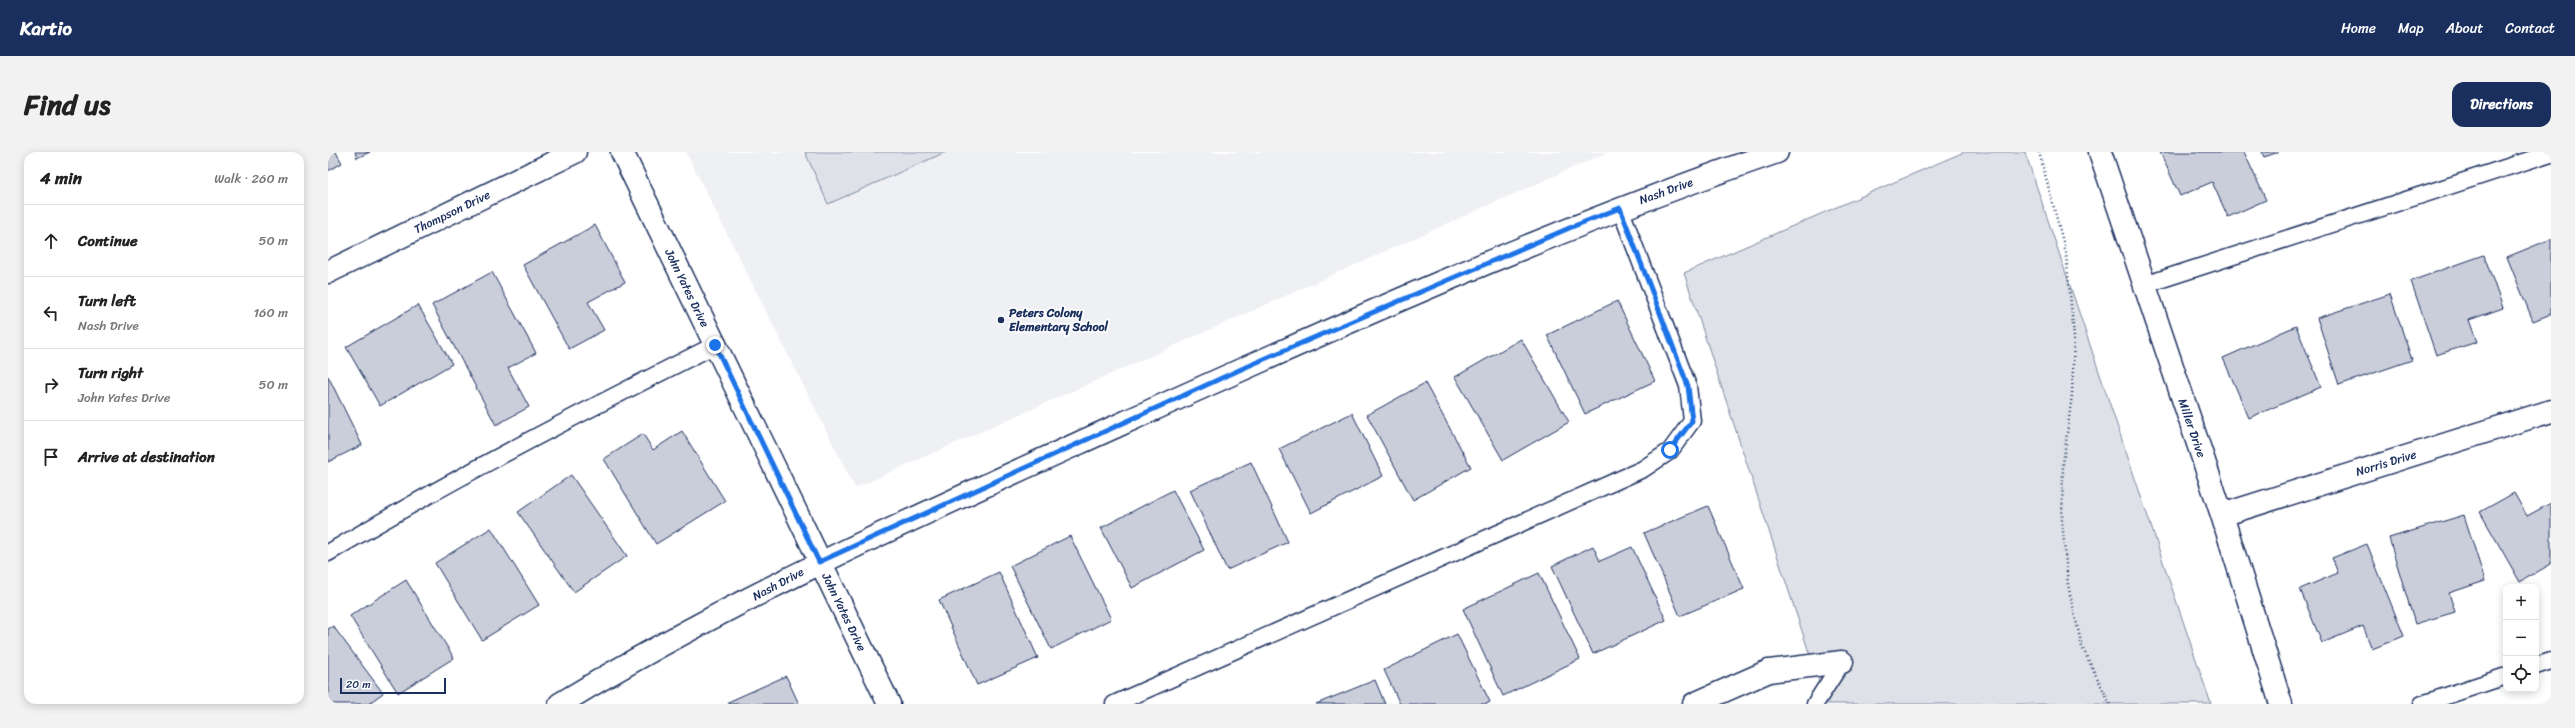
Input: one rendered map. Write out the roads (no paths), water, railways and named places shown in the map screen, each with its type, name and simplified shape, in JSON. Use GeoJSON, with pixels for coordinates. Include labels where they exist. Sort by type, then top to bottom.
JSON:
{"type":"FeatureCollection","features":[{"type":"Feature","properties":{"kind":"street","name":"Thompson Drive"},"geometry":{"type":"LineString","coordinates":[[328,272],[575,152]]}},
{"type":"Feature","properties":{"kind":"street","name":"John Yates Drive"},"geometry":{"type":"LineString","coordinates":[[622,152],[889,704]]}},
{"type":"Feature","properties":{"kind":"street","name":"Nash Drive"},"geometry":{"type":"LineString","coordinates":[[560,704],[599,680],[819,562],[1248,366],[1574,226],[1777,152]]}},
{"type":"Feature","properties":{"kind":"street","name":"Miller Drive"},"geometry":{"type":"LineString","coordinates":[[2100,152],[2222,515],[2281,704]]}},
{"type":"Feature","properties":{"kind":"street","name":"Norris Drive"},"geometry":{"type":"LineString","coordinates":[[2222,515],[2551,411]]}},
{"type":"Feature","properties":{"kind":"street"},"geometry":{"type":"LineString","coordinates":[[1694,704],[1769,671],[1842,662]]}},
{"type":"Feature","properties":{"kind":"lane"},"geometry":{"type":"LineString","coordinates":[[2144,285],[2551,153]]}},
{"type":"Feature","properties":{"kind":"lane"},"geometry":{"type":"LineString","coordinates":[[1114,704],[1643,469],[1670,450],[1692,421],[1688,386],[1620,208]]}},
{"type":"Feature","properties":{"kind":"lane"},"geometry":{"type":"LineString","coordinates":[[328,553],[421,498],[558,424],[715,345]]}},
{"type":"Feature","properties":{"kind":"lane"},"geometry":{"type":"LineString","coordinates":[[2539,665],[2551,661]]}},
{"type":"Feature","properties":{"kind":"lane"},"geometry":{"type":"LineString","coordinates":[[1815,704],[1842,662]]}},
{"type":"Feature","properties":{"kind":"lane"},"geometry":{"type":"LineString","coordinates":[[2422,704],[2503,677]]}},
{"type":"Feature","properties":{"kind":"place","name":"Peters Colony Elementary School"},"geometry":{"type":"Point","coordinates":[1001,320]}}]}
